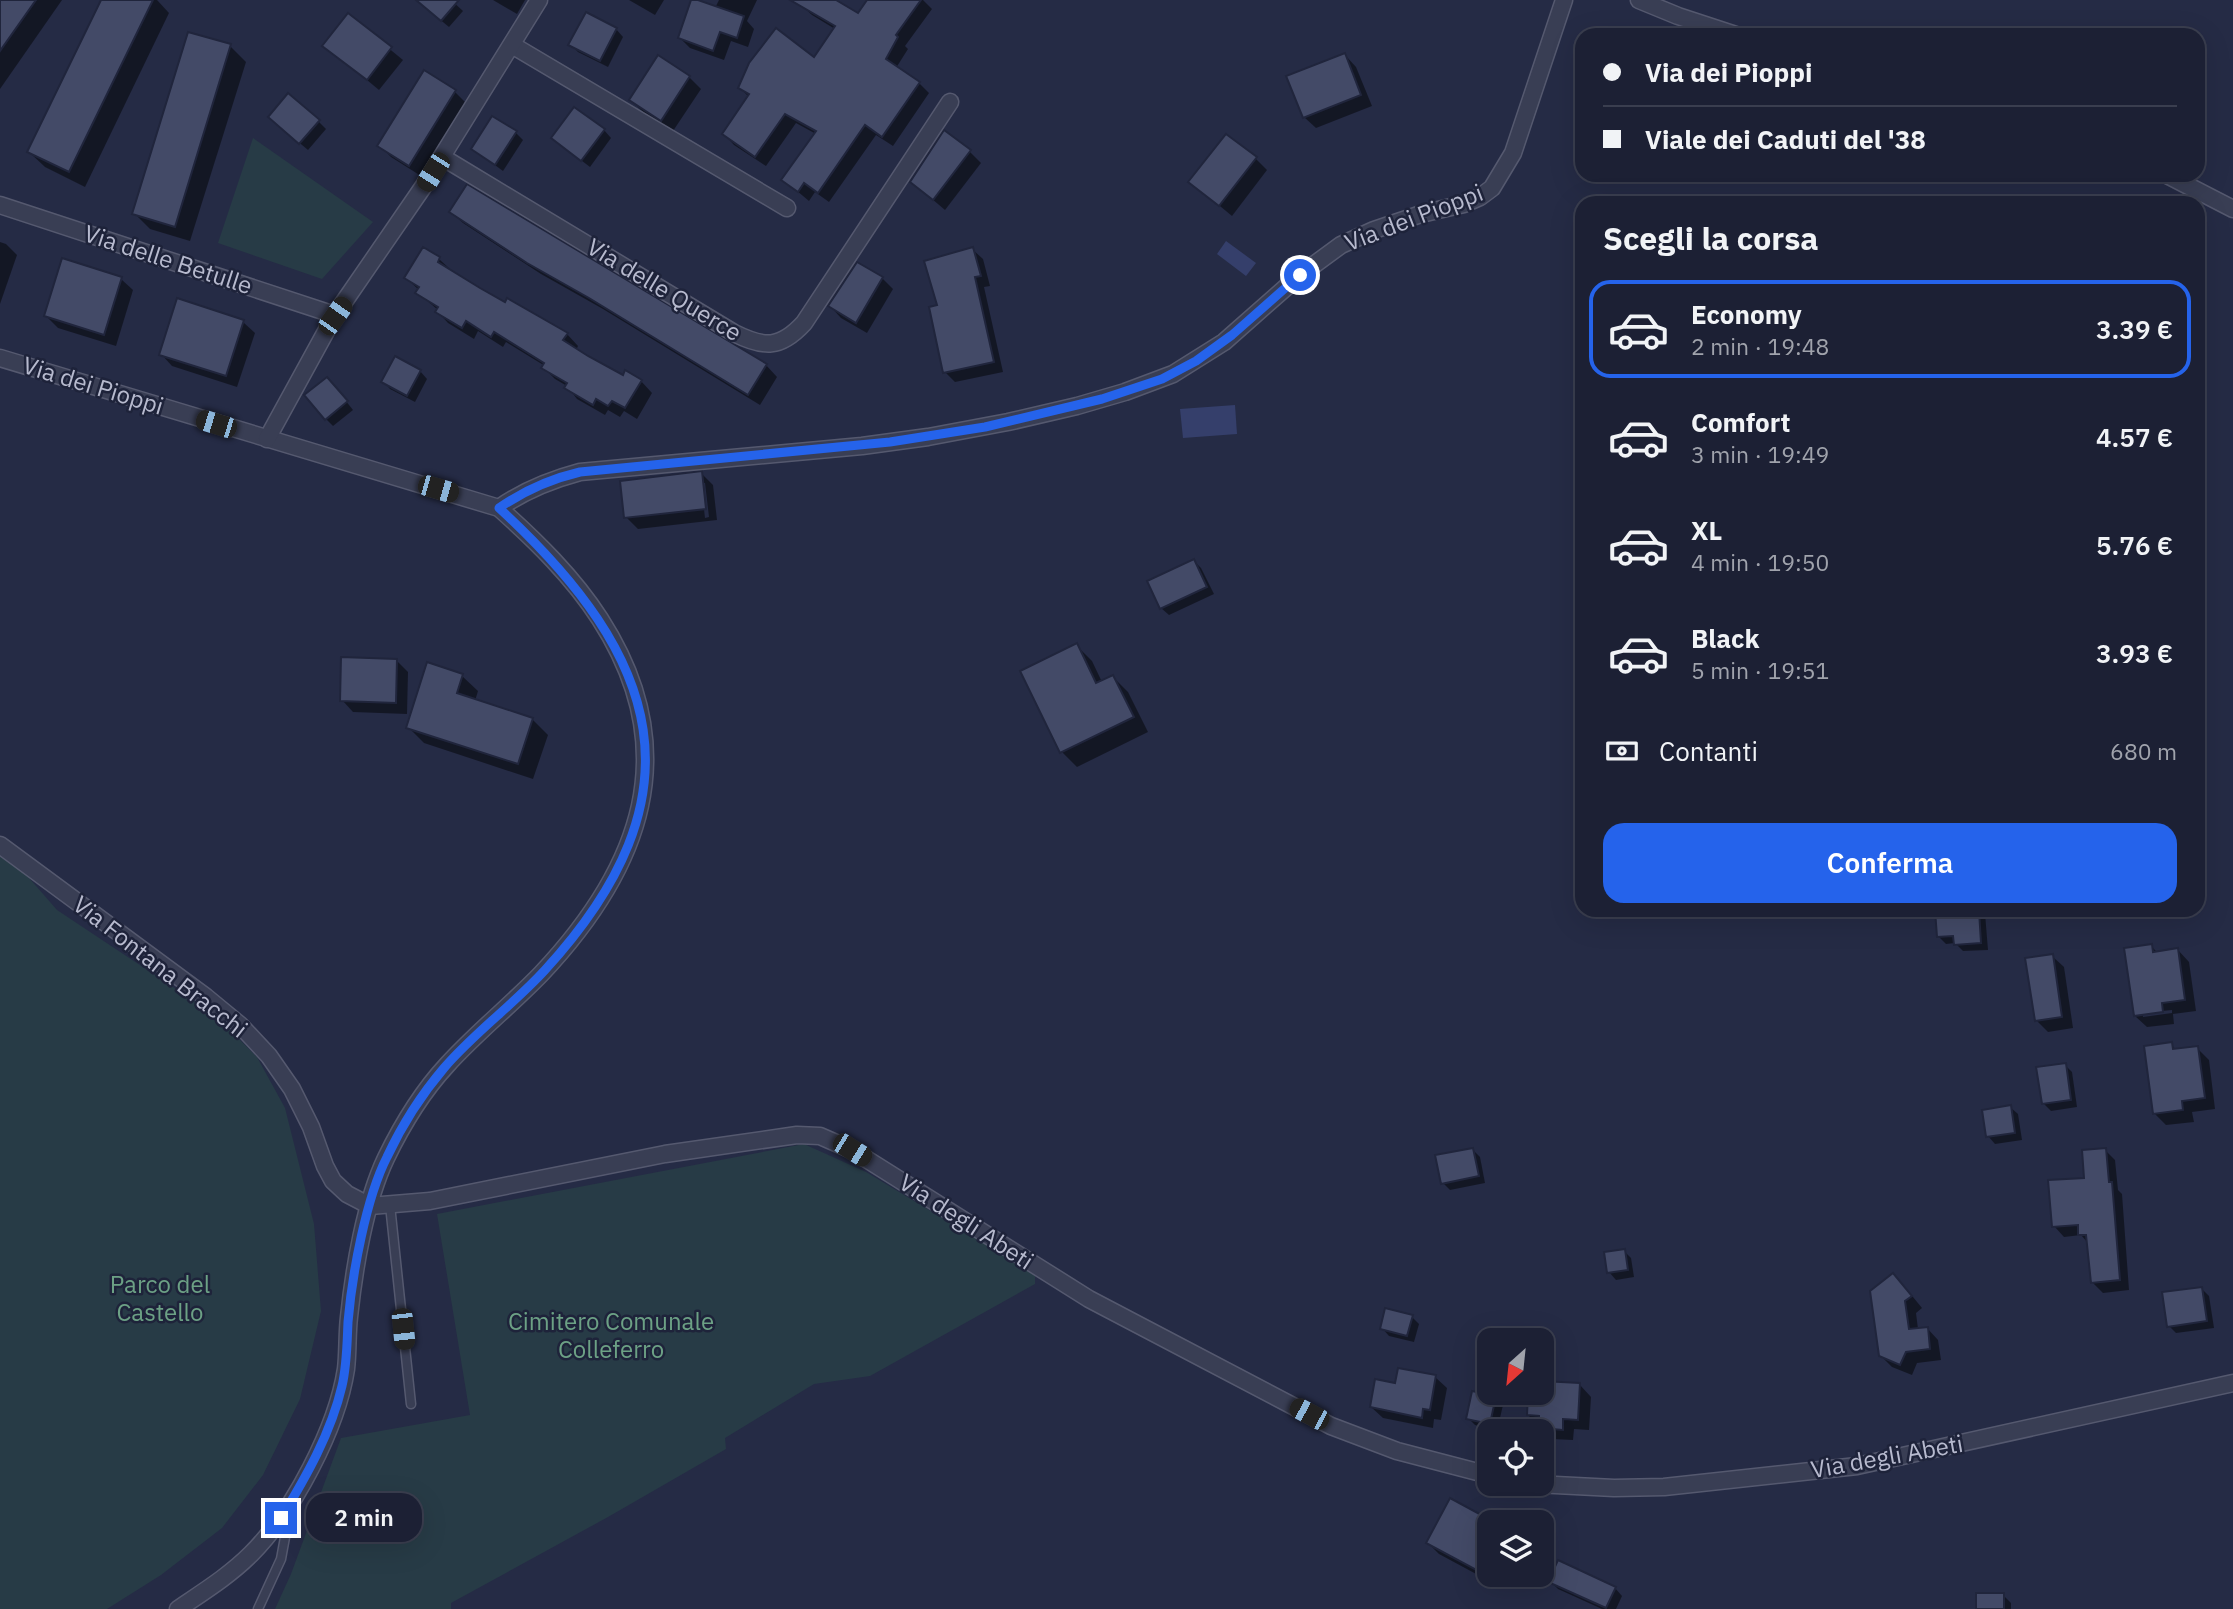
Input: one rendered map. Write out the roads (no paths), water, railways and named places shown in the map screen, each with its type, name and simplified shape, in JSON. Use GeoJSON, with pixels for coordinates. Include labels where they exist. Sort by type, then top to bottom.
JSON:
{"type":"FeatureCollection","features":[{"type":"Feature","properties":{"kind":"street"},"geometry":{"type":"LineString","coordinates":[[267,439],[335,316],[442,157],[539,0]]}},
{"type":"Feature","properties":{"kind":"street","name":"Via dei Pioppi"},"geometry":{"type":"LineString","coordinates":[[0,358],[499,508],[529,488],[580,472],[862,446],[937,435],[1077,406],[1125,392],[1173,373],[1224,342],[1300,275],[1341,245],[1414,216],[1459,206],[1480,197],[1492,188],[1513,153],[1564,0]]}},
{"type":"Feature","properties":{"kind":"street"},"geometry":{"type":"LineString","coordinates":[[1639,0],[1715,28]]}},
{"type":"Feature","properties":{"kind":"street"},"geometry":{"type":"LineString","coordinates":[[512,45],[788,208]]}},
{"type":"Feature","properties":{"kind":"street","name":"Via delle Querce"},"geometry":{"type":"LineString","coordinates":[[442,157],[734,333],[748,340],[773,344],[789,338],[804,323],[950,102]]}},
{"type":"Feature","properties":{"kind":"street"},"geometry":{"type":"LineString","coordinates":[[2181,182],[2233,209]]}},
{"type":"Feature","properties":{"kind":"street","name":"Via delle Betulle"},"geometry":{"type":"LineString","coordinates":[[0,205],[335,316]]}},
{"type":"Feature","properties":{"kind":"street"},"geometry":{"type":"LineString","coordinates":[[178,1609],[222,1579],[250,1555],[270,1532],[291,1502],[325,1437],[342,1387],[352,1291],[370,1206],[386,1159],[426,1091],[460,1052],[542,973],[579,930],[604,893],[636,828],[644,793],[646,757],[641,717],[615,645],[600,618],[579,590],[553,560],[499,508]]}},
{"type":"Feature","properties":{"kind":"street","name":"Via Fontana Bracchi"},"geometry":{"type":"LineString","coordinates":[[0,845],[240,1025],[269,1056],[292,1088],[311,1128],[324,1166],[333,1181],[347,1194],[370,1206]]}},
{"type":"Feature","properties":{"kind":"street","name":"Via degli Abeti"},"geometry":{"type":"LineString","coordinates":[[370,1206],[449,1198],[728,1144],[797,1135],[820,1136],[852,1150],[1089,1300],[1331,1426],[1397,1451],[1477,1472]]}},
{"type":"Feature","properties":{"kind":"street","name":"Via degli Abeti"},"geometry":{"type":"LineString","coordinates":[[1554,1485],[1646,1488],[1849,1467],[1913,1455],[2233,1382]]}},
{"type":"Feature","properties":{"kind":"lane"},"geometry":{"type":"LineString","coordinates":[[390,1205],[411,1404]]}},
{"type":"Feature","properties":{"kind":"lane"},"geometry":{"type":"LineString","coordinates":[[258,1609],[276,1574],[285,1547],[291,1502]]}},
{"type":"Feature","properties":{"kind":"water"},"geometry":{"type":"Polygon","coordinates":[[[1226,241],[1256,263],[1246,276],[1217,254],[1226,241]]]}},
{"type":"Feature","properties":{"kind":"water"},"geometry":{"type":"Polygon","coordinates":[[[1235,405],[1237,434],[1183,438],[1180,409],[1235,405]]]}},
{"type":"Feature","properties":{"kind":"park label","name":"Parco del Castello"},"geometry":{"type":"Point","coordinates":[160,1299]}},
{"type":"Feature","properties":{"kind":"park label","name":"Cimitero Comunale Colleferro"},"geometry":{"type":"Point","coordinates":[611,1336]}}]}
